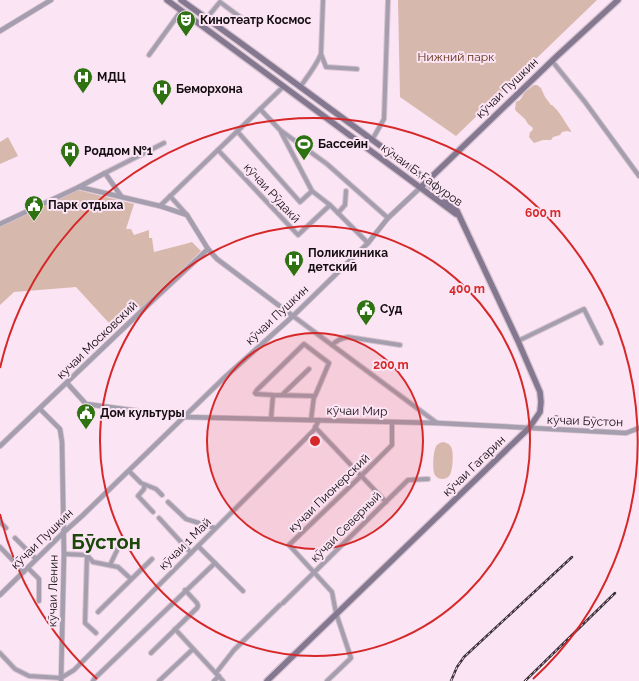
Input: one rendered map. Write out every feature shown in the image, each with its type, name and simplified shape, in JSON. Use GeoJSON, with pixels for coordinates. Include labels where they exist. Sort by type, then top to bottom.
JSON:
{"type":"FeatureCollection","features":[{"type":"Feature","properties":{"kind":"main road","name":"кӯчаи Б. Ғафуров"},"geometry":{"type":"LineString","coordinates":[[167,0],[460,216]]}},
{"type":"Feature","properties":{"kind":"main road","name":"кӯчаи Б. Ғафуров"},"geometry":{"type":"LineString","coordinates":[[181,0],[420,175],[457,211],[460,216]]}},
{"type":"Feature","properties":{"kind":"main road","name":"кӯчаи Пушкин"},"geometry":{"type":"LineString","coordinates":[[421,187],[618,0]]}},
{"type":"Feature","properties":{"kind":"main road","name":"кӯчаи Гагарин"},"geometry":{"type":"LineString","coordinates":[[267,681],[529,428],[540,412],[540,392],[460,216]]}},
{"type":"Feature","properties":{"kind":"street"},"geometry":{"type":"LineString","coordinates":[[0,31],[51,0]]}},
{"type":"Feature","properties":{"kind":"street"},"geometry":{"type":"LineString","coordinates":[[300,87],[317,64],[321,54],[323,0]]}},
{"type":"Feature","properties":{"kind":"street"},"geometry":{"type":"LineString","coordinates":[[372,140],[384,119],[388,0]]}},
{"type":"Feature","properties":{"kind":"street"},"geometry":{"type":"LineString","coordinates":[[202,25],[220,2],[244,20]]}},
{"type":"Feature","properties":{"kind":"street"},"geometry":{"type":"LineString","coordinates":[[149,55],[182,11]]}},
{"type":"Feature","properties":{"kind":"street"},"geometry":{"type":"LineString","coordinates":[[321,54],[326,67],[357,69]]}},
{"type":"Feature","properties":{"kind":"street"},"geometry":{"type":"LineString","coordinates":[[552,61],[585,102],[639,176]]}},
{"type":"Feature","properties":{"kind":"street"},"geometry":{"type":"LineString","coordinates":[[160,206],[284,86]]}},
{"type":"Feature","properties":{"kind":"street"},"geometry":{"type":"LineString","coordinates":[[260,109],[280,130],[327,164],[388,218]]}},
{"type":"Feature","properties":{"kind":"street"},"geometry":{"type":"LineString","coordinates":[[280,130],[312,191],[330,205],[368,243]]}},
{"type":"Feature","properties":{"kind":"street","name":"кӯчаи Рӯдакӣ"},"geometry":{"type":"LineString","coordinates":[[237,131],[300,202],[312,191]]}},
{"type":"Feature","properties":{"kind":"street"},"geometry":{"type":"LineString","coordinates":[[354,138],[360,131]]}},
{"type":"Feature","properties":{"kind":"street"},"geometry":{"type":"LineString","coordinates":[[0,224],[79,187],[164,143]]}},
{"type":"Feature","properties":{"kind":"street","name":"кӯчаи Рӯдакӣ"},"geometry":{"type":"LineString","coordinates":[[218,150],[298,235],[330,205]]}},
{"type":"Feature","properties":{"kind":"street"},"geometry":{"type":"LineString","coordinates":[[106,173],[121,196]]}},
{"type":"Feature","properties":{"kind":"street"},"geometry":{"type":"LineString","coordinates":[[79,187],[160,206],[187,215]]}},
{"type":"Feature","properties":{"kind":"street","name":"кӯчаи Пушкин"},"geometry":{"type":"LineString","coordinates":[[0,595],[224,378],[293,316],[368,243],[388,218],[421,187]]}},
{"type":"Feature","properties":{"kind":"street"},"geometry":{"type":"LineString","coordinates":[[338,213],[345,205],[346,192]]}},
{"type":"Feature","properties":{"kind":"street"},"geometry":{"type":"LineString","coordinates":[[170,196],[187,215],[208,249],[217,259],[437,423]]}},
{"type":"Feature","properties":{"kind":"street","name":"кучаи Московский"},"geometry":{"type":"LineString","coordinates":[[0,446],[208,249]]}},
{"type":"Feature","properties":{"kind":"street"},"geometry":{"type":"LineString","coordinates":[[518,341],[584,309],[601,343]]}},
{"type":"Feature","properties":{"kind":"street"},"geometry":{"type":"LineString","coordinates":[[332,345],[336,340],[348,337],[400,345]]}},
{"type":"Feature","properties":{"kind":"street"},"geometry":{"type":"LineString","coordinates":[[312,420],[314,396],[329,363],[304,344],[256,390],[255,393],[282,396],[314,396]]}},
{"type":"Feature","properties":{"kind":"street"},"geometry":{"type":"LineString","coordinates":[[282,396],[309,369]]}},
{"type":"Feature","properties":{"kind":"street","name":"кӯчаи Мир"},"geometry":{"type":"LineString","coordinates":[[66,383],[86,404],[184,417],[437,423],[529,428]]}},
{"type":"Feature","properties":{"kind":"street"},"geometry":{"type":"LineString","coordinates":[[271,419],[273,395]]}},
{"type":"Feature","properties":{"kind":"street","name":"кӯчаи Ленин"},"geometry":{"type":"LineString","coordinates":[[40,409],[60,429],[62,442],[64,532],[62,680]]}},
{"type":"Feature","properties":{"kind":"street","name":"кӯчаи 1 Май"},"geometry":{"type":"LineString","coordinates":[[62,680],[74,670],[314,430],[319,420]]}},
{"type":"Feature","properties":{"kind":"street","name":"кучаи Пионерский"},"geometry":{"type":"LineString","coordinates":[[328,681],[351,658],[336,613],[332,592],[289,545],[392,445],[392,422]]}},
{"type":"Feature","properties":{"kind":"street"},"geometry":{"type":"LineString","coordinates":[[316,427],[386,502]]}},
{"type":"Feature","properties":{"kind":"street","name":"кӯчаи Бӯстон"},"geometry":{"type":"LineString","coordinates":[[529,428],[626,433],[639,428]]}},
{"type":"Feature","properties":{"kind":"street"},"geometry":{"type":"LineString","coordinates":[[129,471],[141,483],[156,489],[162,494]]}},
{"type":"Feature","properties":{"kind":"street","name":"кӯчаи Северный"},"geometry":{"type":"LineString","coordinates":[[214,681],[217,674],[234,650],[408,480],[428,479]]}},
{"type":"Feature","properties":{"kind":"street"},"geometry":{"type":"LineString","coordinates":[[144,485],[144,489],[138,496],[153,512]]}},
{"type":"Feature","properties":{"kind":"street"},"geometry":{"type":"LineString","coordinates":[[168,502],[186,519],[215,528]]}},
{"type":"Feature","properties":{"kind":"street"},"geometry":{"type":"LineString","coordinates":[[159,518],[191,553]]}},
{"type":"Feature","properties":{"kind":"street"},"geometry":{"type":"LineString","coordinates":[[0,522],[6,528]]}},
{"type":"Feature","properties":{"kind":"street"},"geometry":{"type":"LineString","coordinates":[[15,538],[36,559]]}},
{"type":"Feature","properties":{"kind":"street"},"geometry":{"type":"LineString","coordinates":[[110,565],[120,544]]}},
{"type":"Feature","properties":{"kind":"street"},"geometry":{"type":"LineString","coordinates":[[198,546],[243,591]]}},
{"type":"Feature","properties":{"kind":"street"},"geometry":{"type":"LineString","coordinates":[[0,548],[39,579],[39,601]]}},
{"type":"Feature","properties":{"kind":"street"},"geometry":{"type":"LineString","coordinates":[[64,554],[87,556],[93,562],[118,567],[131,579]]}},
{"type":"Feature","properties":{"kind":"street"},"geometry":{"type":"LineString","coordinates":[[87,556],[85,623],[96,633]]}},
{"type":"Feature","properties":{"kind":"street"},"geometry":{"type":"LineString","coordinates":[[98,612],[152,560]]}},
{"type":"Feature","properties":{"kind":"street"},"geometry":{"type":"LineString","coordinates":[[93,681],[215,562]]}},
{"type":"Feature","properties":{"kind":"street"},"geometry":{"type":"LineString","coordinates":[[151,653],[197,608],[197,603],[185,590]]}},
{"type":"Feature","properties":{"kind":"street"},"geometry":{"type":"LineString","coordinates":[[175,630],[224,681]]}},
{"type":"Feature","properties":{"kind":"street"},"geometry":{"type":"LineString","coordinates":[[159,681],[193,649]]}},
{"type":"Feature","properties":{"kind":"street"},"geometry":{"type":"LineString","coordinates":[[0,653],[15,669],[29,676],[62,680]]}},
{"type":"Feature","properties":{"kind":"green space","name":"Нижний парк"},"geometry":{"type":"Polygon","coordinates":[[[398,0],[597,0],[456,136],[400,97],[398,0]]]}},
{"type":"Feature","properties":{"kind":"green space"},"geometry":{"type":"Polygon","coordinates":[[[534,85],[541,88],[545,97],[560,114],[571,132],[562,132],[560,135],[553,137],[551,140],[543,140],[534,143],[529,137],[533,128],[515,109],[516,102],[520,100],[525,92],[534,85]]]}},
{"type":"Feature","properties":{"kind":"green space"},"geometry":{"type":"Polygon","coordinates":[[[8,137],[18,156],[0,164],[0,142],[8,137]]]}},
{"type":"Feature","properties":{"kind":"green space"},"geometry":{"type":"Polygon","coordinates":[[[74,189],[134,204],[126,229],[131,229],[134,235],[149,230],[149,238],[152,238],[154,252],[192,242],[201,251],[141,309],[133,301],[109,323],[76,287],[14,292],[0,305],[0,226],[74,189]]]}},
{"type":"Feature","properties":{"kind":"green space"},"geometry":{"type":"Polygon","coordinates":[[[443,442],[447,443],[452,449],[453,457],[450,474],[448,477],[443,479],[435,475],[433,465],[436,447],[438,444],[443,442]]]}},
{"type":"Feature","properties":{"kind":"railway"},"geometry":{"type":"LineString","coordinates":[[451,681],[457,667],[464,657],[572,557]]}},
{"type":"Feature","properties":{"kind":"railway"},"geometry":{"type":"LineString","coordinates":[[525,681],[615,593]]}},
{"type":"Feature","properties":{"kind":"place","name":"Кинотеатр Космос"},"geometry":{"type":"Point","coordinates":[186,37]}},
{"type":"Feature","properties":{"kind":"place","name":"МДЦ"},"geometry":{"type":"Point","coordinates":[83,94]}},
{"type":"Feature","properties":{"kind":"place","name":"Беморхона"},"geometry":{"type":"Point","coordinates":[162,106]}},
{"type":"Feature","properties":{"kind":"place","name":"Бассейн"},"geometry":{"type":"Point","coordinates":[304,161]}},
{"type":"Feature","properties":{"kind":"place","name":"Роддом №1"},"geometry":{"type":"Point","coordinates":[70,168]}},
{"type":"Feature","properties":{"kind":"place","name":"Парк отдыха"},"geometry":{"type":"Point","coordinates":[34,222]}},
{"type":"Feature","properties":{"kind":"place","name":"Поликлиника детский"},"geometry":{"type":"Point","coordinates":[294,277]}},
{"type":"Feature","properties":{"kind":"place","name":"Суд"},"geometry":{"type":"Point","coordinates":[366,326]}},
{"type":"Feature","properties":{"kind":"place","name":"Дом культуры"},"geometry":{"type":"Point","coordinates":[86,430]}},
{"type":"Feature","properties":{"kind":"district","name":"Бӯстон"},"geometry":{"type":"Point","coordinates":[106,542]}}]}
